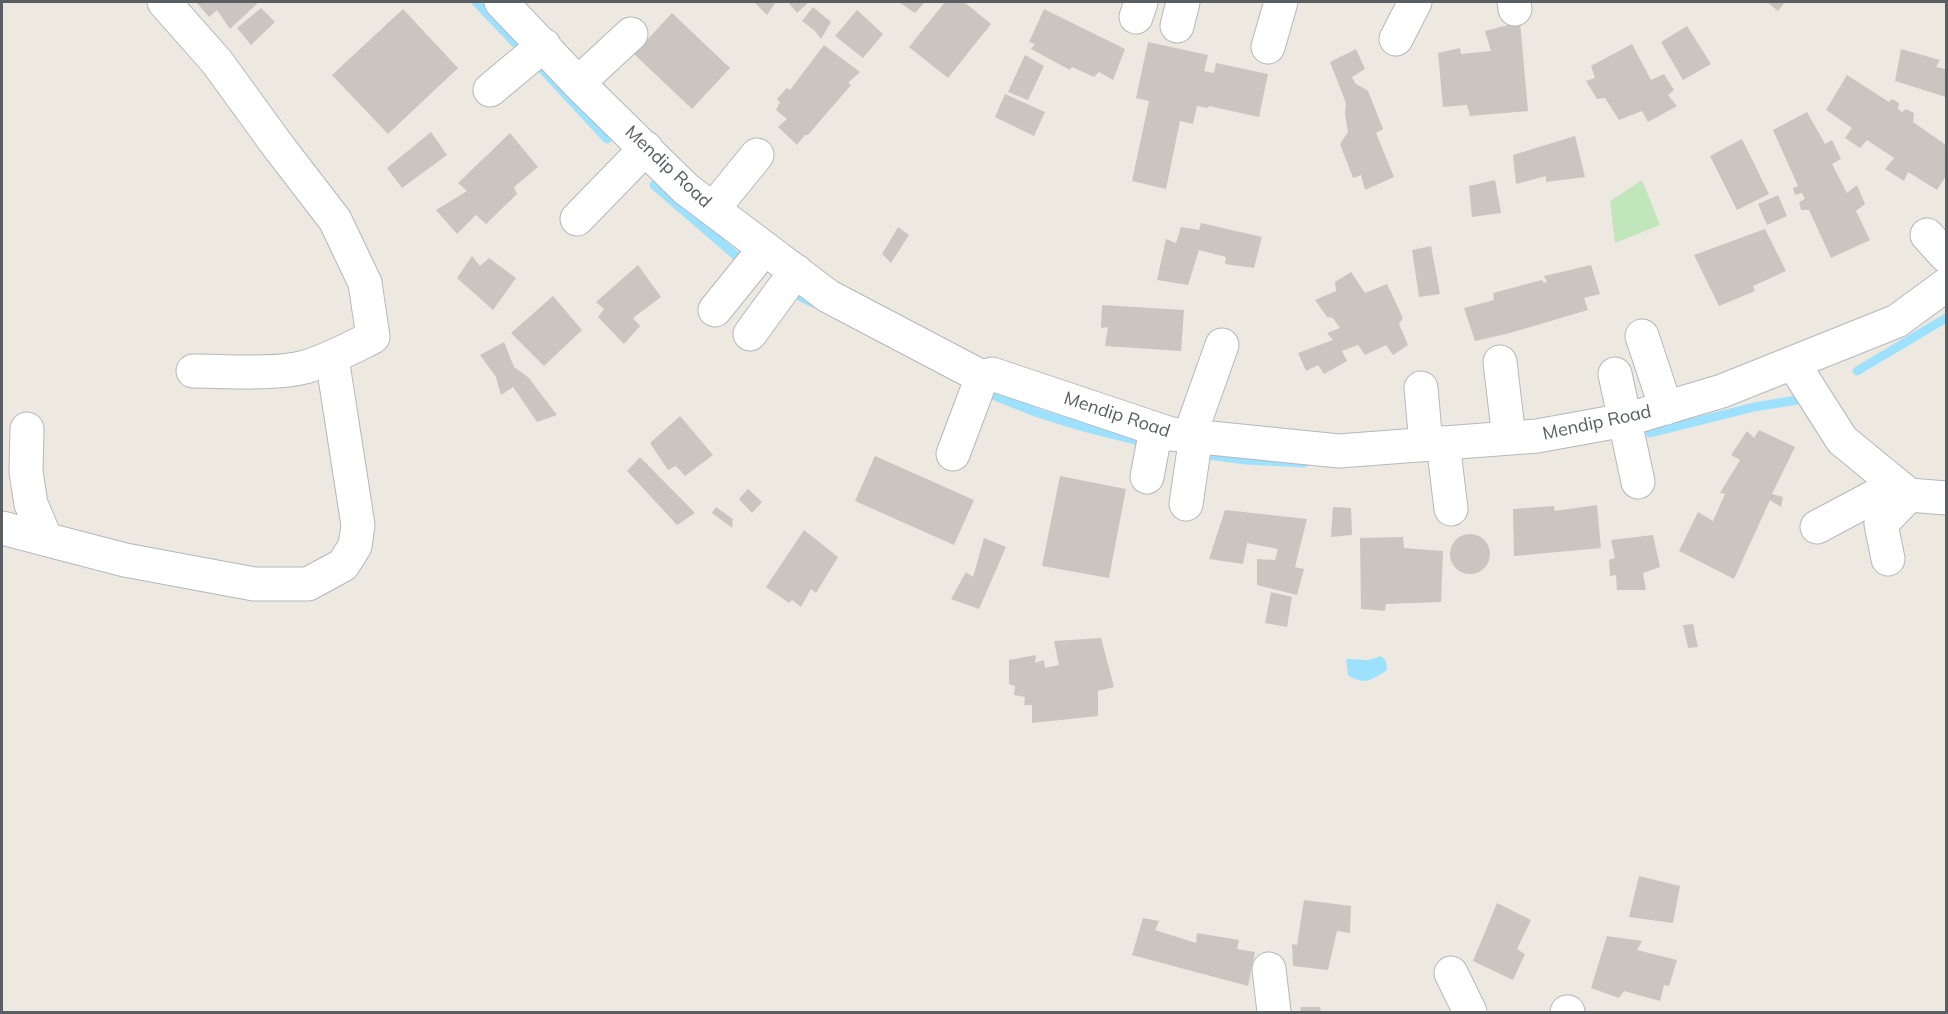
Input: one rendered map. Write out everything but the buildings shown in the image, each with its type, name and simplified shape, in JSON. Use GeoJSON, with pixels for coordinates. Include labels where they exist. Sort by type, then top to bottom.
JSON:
{"type":"FeatureCollection","features":[{"type":"Feature","properties":{"kind":"street"},"geometry":{"type":"LineString","coordinates":[[164,2],[217,62],[335,220],[365,283],[373,337],[332,358],[302,368],[193,371]]}},
{"type":"Feature","properties":{"kind":"street","name":"Mendip Road"},"geometry":{"type":"LineString","coordinates":[[501,2],[578,83],[686,189],[828,296],[982,377],[992,374],[1171,434],[1339,451],[1537,436],[1626,420],[1722,391],[1896,321],[1947,285]]}},
{"type":"Feature","properties":{"kind":"street"},"geometry":{"type":"LineString","coordinates":[[1268,47],[1281,2]]}},
{"type":"Feature","properties":{"kind":"street"},"geometry":{"type":"LineString","coordinates":[[1396,39],[1415,2]]}},
{"type":"Feature","properties":{"kind":"street"},"geometry":{"type":"LineString","coordinates":[[578,83],[632,34]]}},
{"type":"Feature","properties":{"kind":"street"},"geometry":{"type":"LineString","coordinates":[[490,90],[544,45]]}},
{"type":"Feature","properties":{"kind":"street"},"geometry":{"type":"LineString","coordinates":[[577,219],[646,148]]}},
{"type":"Feature","properties":{"kind":"street"},"geometry":{"type":"LineString","coordinates":[[713,209],[757,155]]}},
{"type":"Feature","properties":{"kind":"street"},"geometry":{"type":"LineString","coordinates":[[715,310],[765,248]]}},
{"type":"Feature","properties":{"kind":"street"},"geometry":{"type":"LineString","coordinates":[[750,334],[796,271]]}},
{"type":"Feature","properties":{"kind":"street"},"geometry":{"type":"LineString","coordinates":[[1642,336],[1666,408]]}},
{"type":"Feature","properties":{"kind":"street"},"geometry":{"type":"LineString","coordinates":[[1186,504],[1193,436],[1222,345]]}},
{"type":"Feature","properties":{"kind":"street"},"geometry":{"type":"LineString","coordinates":[[2,528],[45,537],[125,560],[254,584],[308,584],[343,565],[355,546],[358,525],[332,358]]}},
{"type":"Feature","properties":{"kind":"street"},"geometry":{"type":"LineString","coordinates":[[1500,362],[1509,438]]}},
{"type":"Feature","properties":{"kind":"street"},"geometry":{"type":"LineString","coordinates":[[1792,363],[1842,440],[1902,490],[1947,498]]}},
{"type":"Feature","properties":{"kind":"street"},"geometry":{"type":"LineString","coordinates":[[1615,374],[1638,482]]}},
{"type":"Feature","properties":{"kind":"street"},"geometry":{"type":"LineString","coordinates":[[953,454],[982,377]]}},
{"type":"Feature","properties":{"kind":"street"},"geometry":{"type":"LineString","coordinates":[[1421,388],[1450,509]]}},
{"type":"Feature","properties":{"kind":"street"},"geometry":{"type":"LineString","coordinates":[[27,429],[26,472],[31,504],[45,537]]}},
{"type":"Feature","properties":{"kind":"street"},"geometry":{"type":"LineString","coordinates":[[1147,477],[1156,429]]}},
{"type":"Feature","properties":{"kind":"street"},"geometry":{"type":"LineString","coordinates":[[1817,527],[1902,490]]}},
{"type":"Feature","properties":{"kind":"street"},"geometry":{"type":"LineString","coordinates":[[1888,560],[1881,524],[1902,490]]}},
{"type":"Feature","properties":{"kind":"street"},"geometry":{"type":"LineString","coordinates":[[1269,969],[1274,1012]]}},
{"type":"Feature","properties":{"kind":"street"},"geometry":{"type":"LineString","coordinates":[[1451,973],[1470,1012]]}},
{"type":"Feature","properties":{"kind":"green space"},"geometry":{"type":"Polygon","coordinates":[[[1642,180],[1660,225],[1615,243],[1610,201],[1642,180]]]}},
{"type":"Feature","properties":{"kind":"water"},"geometry":{"type":"Polygon","coordinates":[[[1381,656],[1386,661],[1387,670],[1377,677],[1363,681],[1348,675],[1346,659],[1368,660],[1381,656]]]}},
{"type":"Feature","properties":{"kind":"waterway"},"geometry":{"type":"LineString","coordinates":[[476,2],[517,45]]}},
{"type":"Feature","properties":{"kind":"waterway"},"geometry":{"type":"LineString","coordinates":[[540,67],[607,139]]}},
{"type":"Feature","properties":{"kind":"waterway"},"geometry":{"type":"LineString","coordinates":[[654,185],[741,260]]}},
{"type":"Feature","properties":{"kind":"waterway"},"geometry":{"type":"LineString","coordinates":[[799,296],[813,303]]}},
{"type":"Feature","properties":{"kind":"waterway"},"geometry":{"type":"LineString","coordinates":[[1857,371],[1946,318]]}},
{"type":"Feature","properties":{"kind":"waterway"},"geometry":{"type":"LineString","coordinates":[[985,392],[1038,413],[1147,443]]}},
{"type":"Feature","properties":{"kind":"waterway"},"geometry":{"type":"LineString","coordinates":[[1650,433],[1754,407],[1797,400]]}},
{"type":"Feature","properties":{"kind":"waterway"},"geometry":{"type":"LineString","coordinates":[[1209,455],[1246,460],[1304,463]]}}]}
